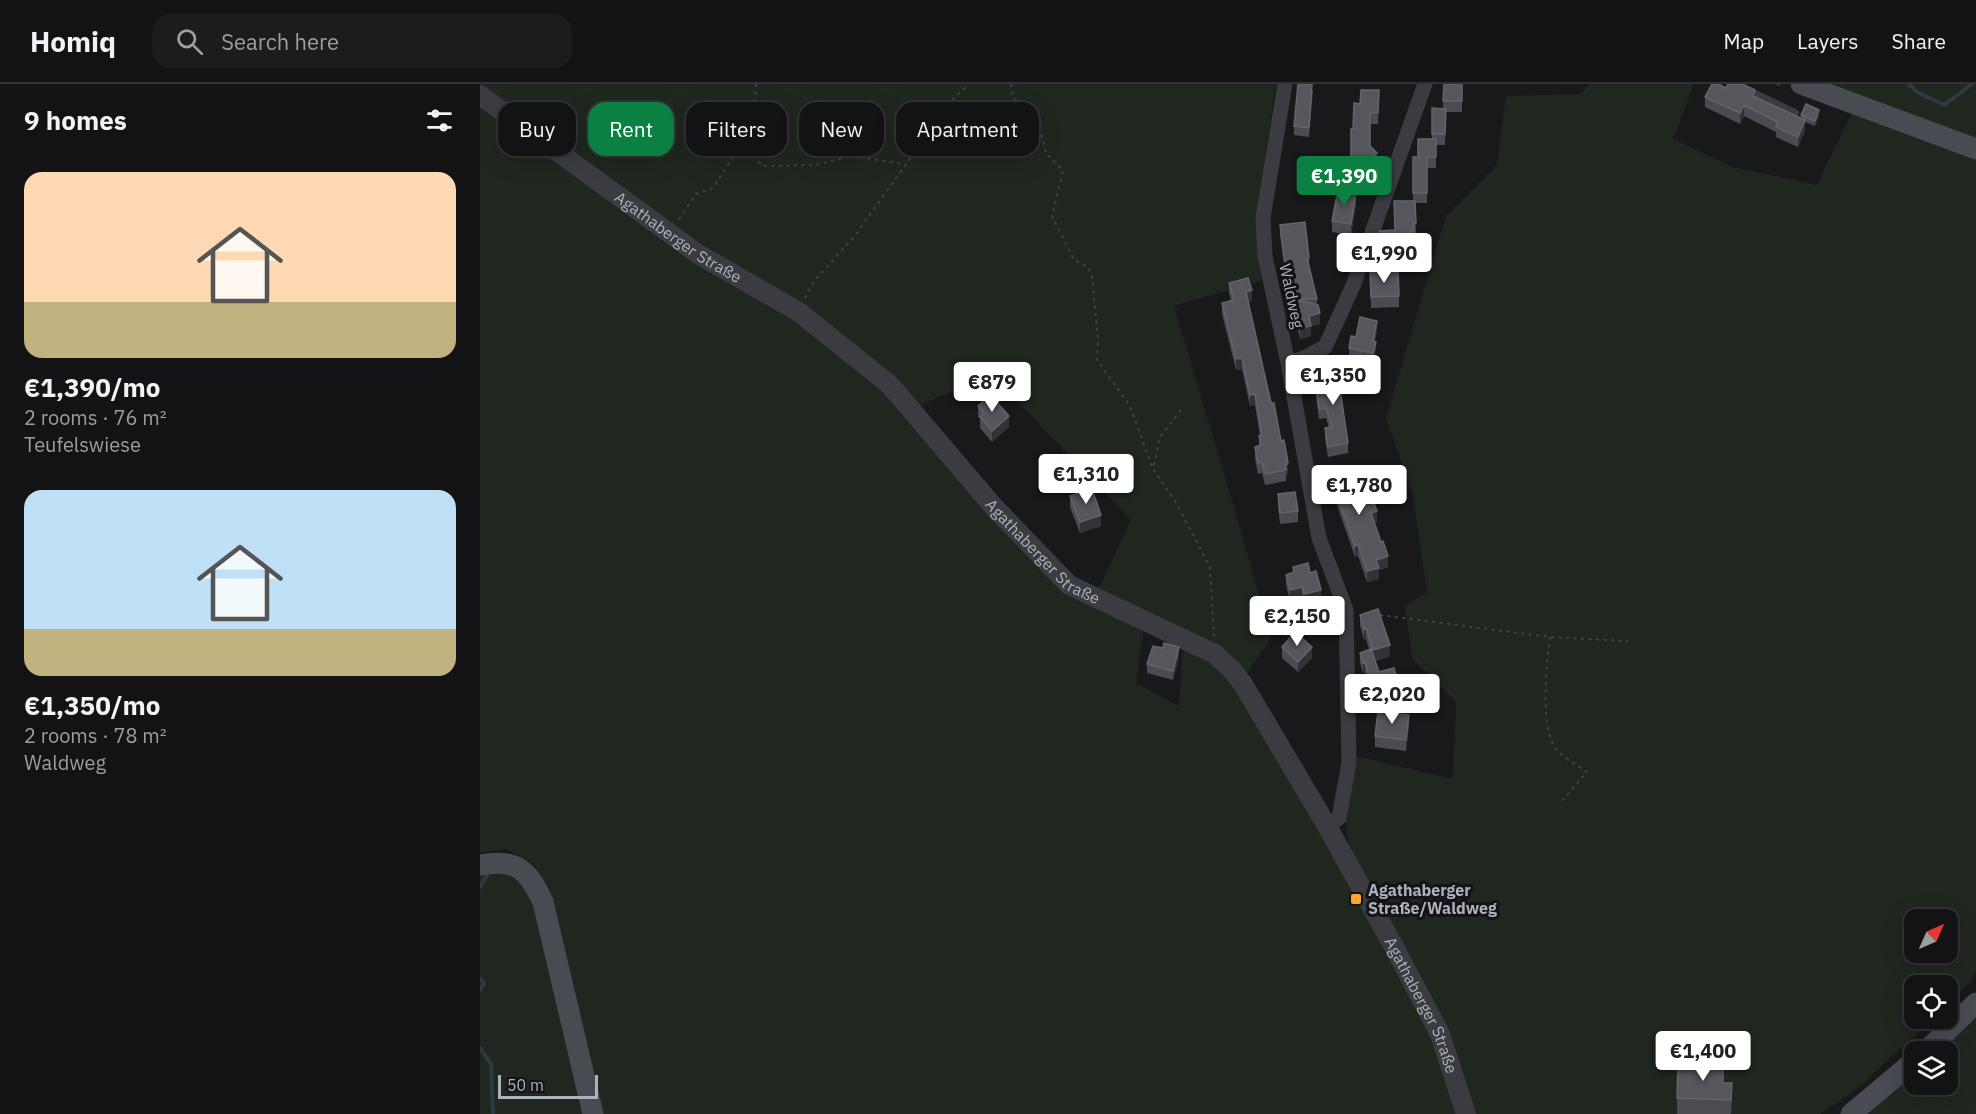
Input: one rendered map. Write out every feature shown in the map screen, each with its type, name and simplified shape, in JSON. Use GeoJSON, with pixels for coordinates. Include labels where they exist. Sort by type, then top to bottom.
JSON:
{"type":"FeatureCollection","features":[{"type":"Feature","properties":{"kind":"main road"},"geometry":{"type":"LineString","coordinates":[[1801,84],[1976,149]]}},
{"type":"Feature","properties":{"kind":"main road"},"geometry":{"type":"LineString","coordinates":[[480,865],[498,862],[518,867],[533,881],[543,902],[593,1114]]}},
{"type":"Feature","properties":{"kind":"main road"},"geometry":{"type":"LineString","coordinates":[[1936,1041],[1976,1003]]}},
{"type":"Feature","properties":{"kind":"main road"},"geometry":{"type":"LineString","coordinates":[[1851,1114],[1904,1069]]}},
{"type":"Feature","properties":{"kind":"street","name":"Waldweg"},"geometry":{"type":"LineString","coordinates":[[1285,84],[1263,218],[1265,256],[1288,363],[1320,538],[1346,610],[1349,762],[1339,818],[1327,826]]}},
{"type":"Feature","properties":{"kind":"street"},"geometry":{"type":"LineString","coordinates":[[1288,363],[1325,347],[1353,286],[1425,84]]}},
{"type":"Feature","properties":{"kind":"street","name":"Agathaberger Straße"},"geometry":{"type":"LineString","coordinates":[[480,95],[698,254],[799,312],[890,385],[993,506],[1069,585],[1215,654],[1233,671],[1243,684],[1327,826],[1440,1034],[1466,1114]]}},
{"type":"Feature","properties":{"kind":"lane"},"geometry":{"type":"LineString","coordinates":[[1734,84],[1795,113]]}},
{"type":"Feature","properties":{"kind":"path"},"geometry":{"type":"LineString","coordinates":[[755,102],[756,84]]}},
{"type":"Feature","properties":{"kind":"path"},"geometry":{"type":"LineString","coordinates":[[799,312],[814,281],[854,237],[951,101],[969,84]]}},
{"type":"Feature","properties":{"kind":"path"},"geometry":{"type":"LineString","coordinates":[[1011,84],[1013,96],[1042,135],[1046,154],[1063,170],[1052,216],[1074,260],[1088,267],[1092,276],[1098,339],[1097,360],[1130,406],[1153,469],[1175,501],[1210,567],[1215,654]]}},
{"type":"Feature","properties":{"kind":"path"},"geometry":{"type":"LineString","coordinates":[[671,234],[680,216],[696,194],[713,188],[732,156]]}},
{"type":"Feature","properties":{"kind":"path"},"geometry":{"type":"LineString","coordinates":[[753,156],[763,166],[816,165],[851,156],[907,164]]}},
{"type":"Feature","properties":{"kind":"path"},"geometry":{"type":"LineString","coordinates":[[1153,469],[1160,437],[1181,410]]}},
{"type":"Feature","properties":{"kind":"path"},"geometry":{"type":"LineString","coordinates":[[1379,615],[1550,637],[1628,641]]}},
{"type":"Feature","properties":{"kind":"path"},"geometry":{"type":"LineString","coordinates":[[1550,637],[1545,671],[1548,730],[1556,749],[1587,772],[1560,803]]}},
{"type":"Feature","properties":{"kind":"shaded area"},"geometry":{"type":"Polygon","coordinates":[[[480,84],[1276,84],[1258,204],[1261,281],[1174,306],[1271,638],[1244,678],[1210,658],[1241,690],[1434,1035],[1462,1114],[600,1114],[547,887],[532,863],[506,849],[480,853],[480,84]],[[991,374],[916,407],[1065,590],[1144,627],[1136,683],[1179,706],[1183,645],[1209,657],[1097,592],[1131,520],[991,374]]]}},
{"type":"Feature","properties":{"kind":"shaded area"},"geometry":{"type":"Polygon","coordinates":[[[1590,84],[1694,84],[1673,139],[1733,167],[1817,185],[1852,112],[1819,84],[1976,84],[1976,970],[1971,981],[1958,993],[1958,975],[1904,975],[1904,1029],[1921,1029],[1908,1041],[1904,1041],[1904,1045],[1858,1088],[1820,1114],[1473,1114],[1349,846],[1345,818],[1356,756],[1453,779],[1456,702],[1412,658],[1405,606],[1427,592],[1412,491],[1386,418],[1446,216],[1497,165],[1506,96],[1580,94],[1590,84]]]}},
{"type":"Feature","properties":{"kind":"shaded area"},"geometry":{"type":"Polygon","coordinates":[[[496,869],[518,877],[533,898],[586,1114],[480,1114],[480,876],[496,869]]]}},
{"type":"Feature","properties":{"kind":"shaded area"},"geometry":{"type":"Polygon","coordinates":[[[1976,1006],[1976,1114],[1865,1114],[1904,1081],[1904,1095],[1958,1095],[1958,1041],[1946,1041],[1976,1006]]]}},
{"type":"Feature","properties":{"kind":"building"},"geometry":{"type":"Polygon","coordinates":[[[1298,84],[1312,84],[1309,128],[1294,126],[1298,84]]]}},
{"type":"Feature","properties":{"kind":"building"},"geometry":{"type":"Polygon","coordinates":[[[1444,84],[1462,84],[1462,101],[1443,101],[1444,84]]]}},
{"type":"Feature","properties":{"kind":"building"},"geometry":{"type":"Polygon","coordinates":[[[1712,84],[1726,88],[1728,84],[1742,84],[1755,90],[1753,96],[1805,120],[1798,137],[1776,127],[1778,122],[1744,105],[1740,113],[1705,97],[1712,84]]]}},
{"type":"Feature","properties":{"kind":"building"},"geometry":{"type":"Polygon","coordinates":[[[1361,90],[1379,90],[1378,113],[1370,113],[1370,146],[1377,153],[1369,161],[1369,165],[1351,164],[1354,103],[1360,104],[1361,90]]]}},
{"type":"Feature","properties":{"kind":"building"},"geometry":{"type":"Polygon","coordinates":[[[1806,104],[1819,110],[1815,121],[1801,115],[1806,104]]]}},
{"type":"Feature","properties":{"kind":"building"},"geometry":{"type":"Polygon","coordinates":[[[1432,108],[1446,109],[1445,134],[1432,134],[1432,108]]]}},
{"type":"Feature","properties":{"kind":"building"},"geometry":{"type":"Polygon","coordinates":[[[1418,139],[1436,139],[1436,157],[1427,157],[1427,193],[1413,193],[1413,157],[1418,157],[1418,139]]]}},
{"type":"Feature","properties":{"kind":"building"},"geometry":{"type":"Polygon","coordinates":[[[1338,190],[1356,193],[1351,224],[1332,221],[1338,190]]]}},
{"type":"Feature","properties":{"kind":"building"},"geometry":{"type":"Polygon","coordinates":[[[1394,201],[1415,201],[1416,223],[1413,223],[1414,231],[1411,231],[1412,244],[1381,245],[1380,231],[1395,230],[1394,201]]]}},
{"type":"Feature","properties":{"kind":"building"},"geometry":{"type":"Polygon","coordinates":[[[1305,222],[1309,258],[1307,258],[1317,299],[1294,299],[1318,305],[1320,313],[1309,316],[1311,326],[1300,328],[1285,262],[1280,225],[1305,222]]]}},
{"type":"Feature","properties":{"kind":"building"},"geometry":{"type":"Polygon","coordinates":[[[1398,271],[1399,296],[1371,297],[1370,272],[1398,271]]]}},
{"type":"Feature","properties":{"kind":"building"},"geometry":{"type":"Polygon","coordinates":[[[1248,278],[1252,290],[1246,292],[1271,403],[1274,403],[1281,441],[1284,440],[1288,463],[1285,466],[1286,470],[1265,474],[1262,462],[1258,463],[1255,447],[1261,445],[1259,436],[1262,435],[1255,394],[1250,395],[1242,358],[1236,359],[1222,303],[1234,300],[1229,283],[1248,278]]]}},
{"type":"Feature","properties":{"kind":"building"},"geometry":{"type":"Polygon","coordinates":[[[1360,317],[1377,321],[1373,353],[1349,348],[1351,336],[1356,337],[1360,317]]]}},
{"type":"Feature","properties":{"kind":"building"},"geometry":{"type":"Polygon","coordinates":[[[1341,363],[1343,375],[1338,376],[1348,443],[1328,447],[1325,428],[1332,427],[1326,408],[1319,409],[1316,386],[1329,384],[1326,365],[1341,363]]]}},
{"type":"Feature","properties":{"kind":"building"},"geometry":{"type":"Polygon","coordinates":[[[990,395],[1009,416],[992,431],[980,417],[984,413],[978,406],[990,395]]]}},
{"type":"Feature","properties":{"kind":"building"},"geometry":{"type":"Polygon","coordinates":[[[1358,466],[1363,498],[1371,495],[1377,511],[1371,513],[1388,556],[1376,560],[1379,568],[1367,571],[1358,545],[1355,546],[1338,498],[1333,470],[1358,466]]]}},
{"type":"Feature","properties":{"kind":"building"},"geometry":{"type":"Polygon","coordinates":[[[1092,489],[1101,515],[1080,522],[1070,496],[1092,489]]]}},
{"type":"Feature","properties":{"kind":"building"},"geometry":{"type":"Polygon","coordinates":[[[1295,492],[1298,511],[1280,513],[1278,494],[1295,492]]]}},
{"type":"Feature","properties":{"kind":"building"},"geometry":{"type":"Polygon","coordinates":[[[1308,563],[1310,573],[1316,571],[1321,590],[1304,594],[1302,587],[1290,590],[1286,575],[1294,572],[1293,567],[1308,563]]]}},
{"type":"Feature","properties":{"kind":"building"},"geometry":{"type":"Polygon","coordinates":[[[1378,609],[1390,645],[1373,650],[1360,615],[1378,609]]]}},
{"type":"Feature","properties":{"kind":"building"},"geometry":{"type":"Polygon","coordinates":[[[1295,632],[1312,647],[1298,662],[1282,647],[1295,632]]]}},
{"type":"Feature","properties":{"kind":"building"},"geometry":{"type":"Polygon","coordinates":[[[1164,643],[1179,647],[1173,671],[1147,664],[1153,646],[1163,648],[1164,643]]]}},
{"type":"Feature","properties":{"kind":"building"},"geometry":{"type":"Polygon","coordinates":[[[1371,649],[1379,672],[1394,668],[1401,693],[1376,700],[1365,662],[1363,663],[1360,653],[1371,649]]]}},
{"type":"Feature","properties":{"kind":"building"},"geometry":{"type":"Polygon","coordinates":[[[1378,711],[1409,715],[1406,740],[1375,736],[1378,711]]]}},
{"type":"Feature","properties":{"kind":"building"},"geometry":{"type":"Polygon","coordinates":[[[1699,1055],[1710,1056],[1710,1067],[1723,1067],[1723,1083],[1732,1083],[1731,1100],[1677,1098],[1678,1065],[1699,1066],[1699,1055]]]}},
{"type":"Feature","properties":{"kind":"waterway"},"geometry":{"type":"LineString","coordinates":[[1909,84],[1917,92],[1944,105],[1972,84]]}},
{"type":"Feature","properties":{"kind":"waterway"},"geometry":{"type":"LineString","coordinates":[[480,887],[487,875]]}},
{"type":"Feature","properties":{"kind":"waterway"},"geometry":{"type":"LineString","coordinates":[[480,979],[484,983],[480,990]]}},
{"type":"Feature","properties":{"kind":"waterway"},"geometry":{"type":"LineString","coordinates":[[480,1048],[491,1064],[493,1114]]}},
{"type":"Feature","properties":{"kind":"place","name":"Agathaberger Straße/Waldweg"},"geometry":{"type":"Point","coordinates":[1356,899]}}]}
